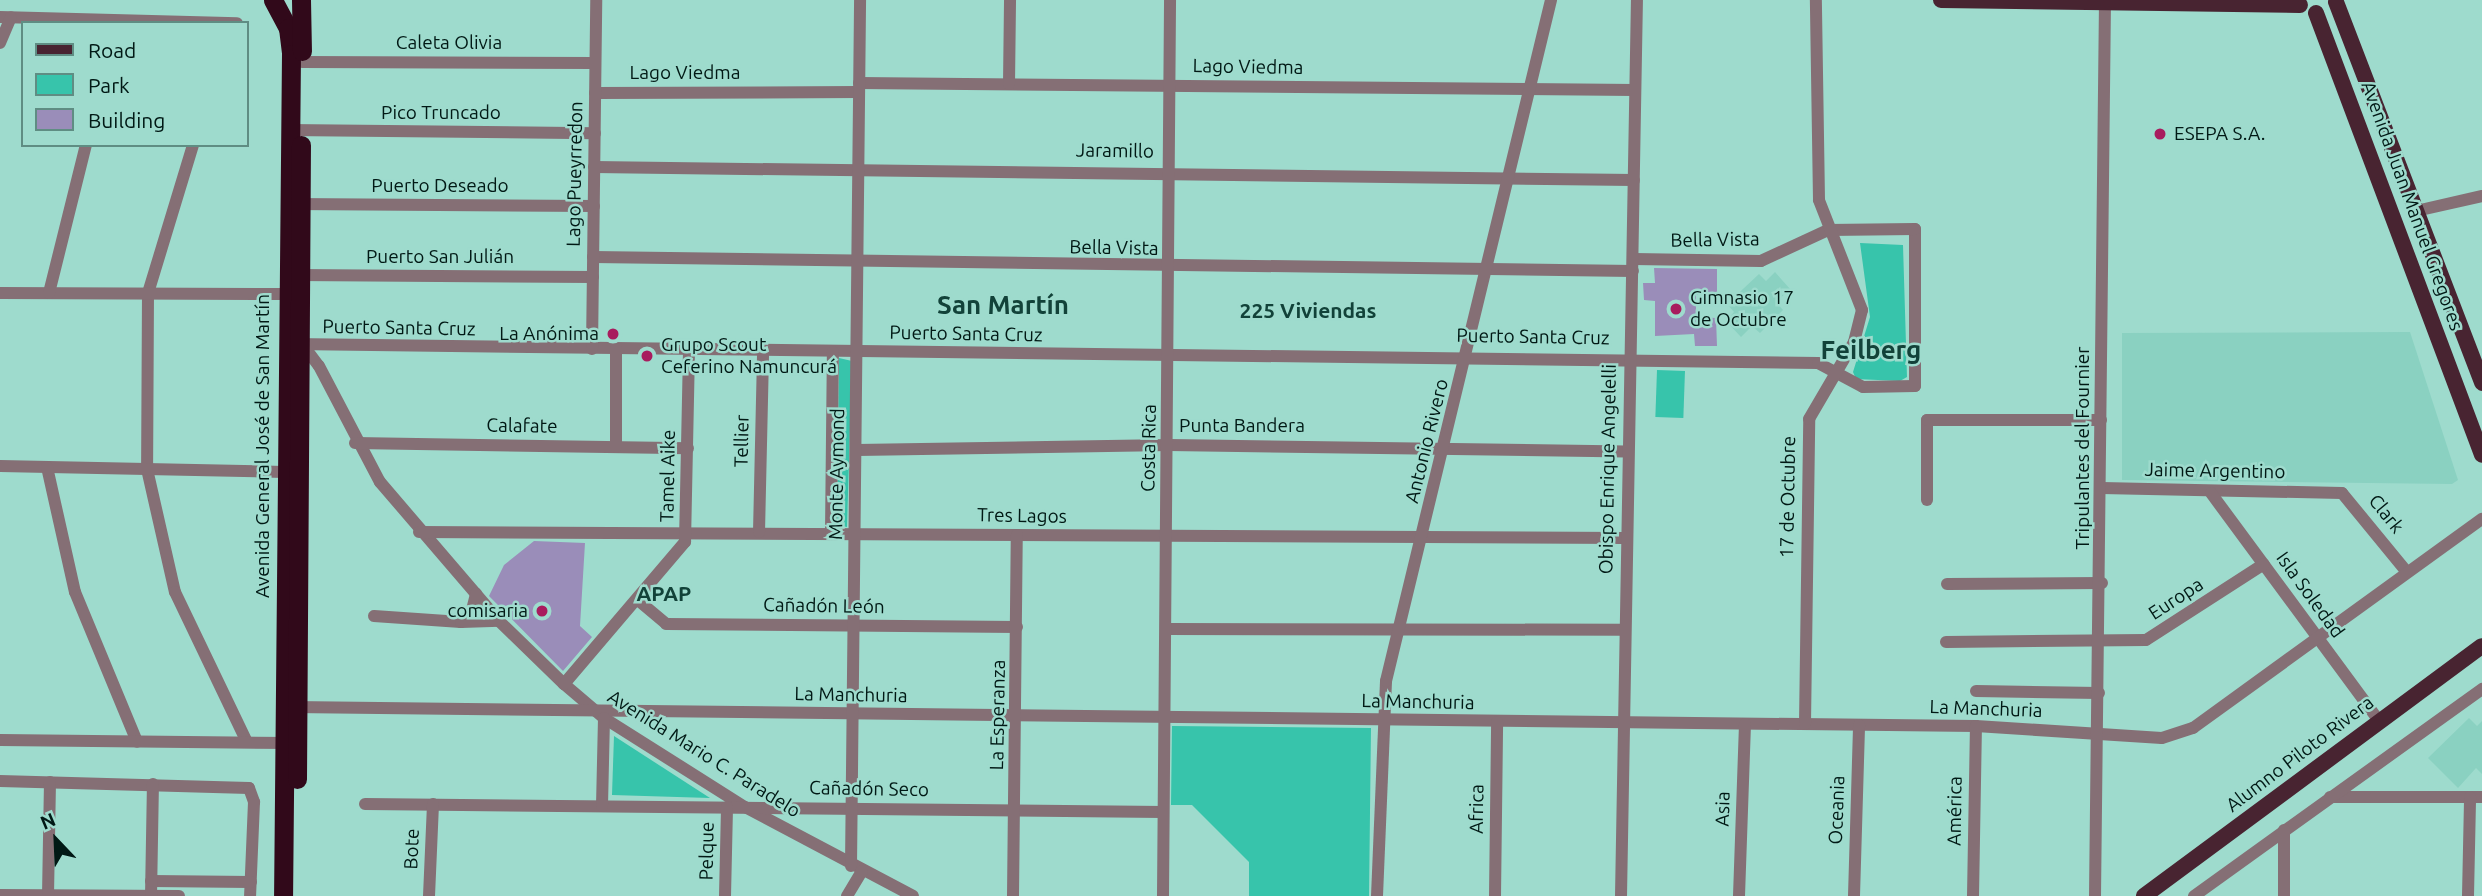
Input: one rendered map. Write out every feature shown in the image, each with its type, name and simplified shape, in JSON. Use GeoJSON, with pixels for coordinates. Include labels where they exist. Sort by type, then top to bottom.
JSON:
{"type":"FeatureCollection","features":[{"type":"Feature","properties":{"kind":"highway","name":"Avenida General José de San Martín"},"geometry":{"type":"LineString","coordinates":[[273,0],[290,43],[295,131],[291,282],[287,317],[294,344]]}},
{"type":"Feature","properties":{"kind":"highway","name":"Avenida General José de San Martín"},"geometry":{"type":"LineString","coordinates":[[295,131],[302,62],[301,0]]}},
{"type":"Feature","properties":{"kind":"highway","name":"Avenida General José de San Martín"},"geometry":{"type":"LineString","coordinates":[[283,896],[291,707],[294,344],[291,282]]}},
{"type":"Feature","properties":{"kind":"highway","name":"Avenida General José de San Martín"},"geometry":{"type":"LineString","coordinates":[[290,743],[296,896]]}},
{"type":"Feature","properties":{"kind":"main road"},"geometry":{"type":"LineString","coordinates":[[1941,0],[2298,3],[2316,13],[2336,1]]}},
{"type":"Feature","properties":{"kind":"main road","name":"Avenida Juan Manuel Gregores"},"geometry":{"type":"LineString","coordinates":[[2336,1],[2482,383]]}},
{"type":"Feature","properties":{"kind":"main road","name":"Avenida Juan Manuel Gregores"},"geometry":{"type":"LineString","coordinates":[[2316,13],[2482,455]]}},
{"type":"Feature","properties":{"kind":"main road","name":"Alumno Piloto Rivera"},"geometry":{"type":"LineString","coordinates":[[2144,896],[2482,646]]}},
{"type":"Feature","properties":{"kind":"street","name":"Lago Pueyrredon"},"geometry":{"type":"LineString","coordinates":[[592,349],[596,0]]}},
{"type":"Feature","properties":{"kind":"street","name":"Monte Aymond"},"geometry":{"type":"LineString","coordinates":[[857,868],[853,808],[853,626],[860,352],[860,0]]}},
{"type":"Feature","properties":{"kind":"street"},"geometry":{"type":"LineString","coordinates":[[1009,84],[1010,0]]}},
{"type":"Feature","properties":{"kind":"street","name":"Costa Rica"},"geometry":{"type":"LineString","coordinates":[[1163,896],[1163,719],[1172,171],[1170,0]]}},
{"type":"Feature","properties":{"kind":"street","name":"Antonio Rivero"},"geometry":{"type":"LineString","coordinates":[[1377,896],[1380,720],[1397,631],[1446,446],[1551,0]]}},
{"type":"Feature","properties":{"kind":"street","name":"Obispo Enrique Angelelli"},"geometry":{"type":"LineString","coordinates":[[1621,896],[1626,452],[1633,265],[1637,0]]}},
{"type":"Feature","properties":{"kind":"street","name":"17 de Octubre"},"geometry":{"type":"LineString","coordinates":[[1805,724],[1807,435],[1817,401],[1839,371],[1862,310],[1856,279],[1828,230],[1816,172],[1816,0]]}},
{"type":"Feature","properties":{"kind":"street","name":"Tripulantes del Fournier"},"geometry":{"type":"LineString","coordinates":[[2095,896],[2102,583],[2105,0]]}},
{"type":"Feature","properties":{"kind":"street"},"geometry":{"type":"LineString","coordinates":[[0,43],[6,17],[171,21]]}},
{"type":"Feature","properties":{"kind":"street","name":"Caleta Olivia"},"geometry":{"type":"LineString","coordinates":[[302,62],[596,62]]}},
{"type":"Feature","properties":{"kind":"street","name":"Lago Viedma"},"geometry":{"type":"LineString","coordinates":[[595,93],[1009,84],[1635,90]]}},
{"type":"Feature","properties":{"kind":"street","name":"Pico Truncado"},"geometry":{"type":"LineString","coordinates":[[295,131],[595,132]]}},
{"type":"Feature","properties":{"kind":"street"},"geometry":{"type":"LineString","coordinates":[[49,293],[86,147]]}},
{"type":"Feature","properties":{"kind":"street"},"geometry":{"type":"LineString","coordinates":[[192,147],[148,293],[147,469],[175,592],[247,742]]}},
{"type":"Feature","properties":{"kind":"street","name":"Jaramillo"},"geometry":{"type":"LineString","coordinates":[[594,167],[1172,171],[1634,180]]}},
{"type":"Feature","properties":{"kind":"street"},"geometry":{"type":"LineString","coordinates":[[2416,211],[2482,196]]}},
{"type":"Feature","properties":{"kind":"street","name":"Puerto Deseado"},"geometry":{"type":"LineString","coordinates":[[294,204],[594,206]]}},
{"type":"Feature","properties":{"kind":"street","name":"Bella Vista"},"geometry":{"type":"LineString","coordinates":[[593,257],[1170,269],[1485,272],[1761,261],[1828,230],[1915,229],[1915,386]]}},
{"type":"Feature","properties":{"kind":"street","name":"Puerto San Julián"},"geometry":{"type":"LineString","coordinates":[[0,293],[148,293],[291,282],[593,277]]}},
{"type":"Feature","properties":{"kind":"street","name":"Puerto Santa Cruz"},"geometry":{"type":"LineString","coordinates":[[294,344],[1170,356],[1467,355],[1818,363],[1839,371],[1863,387],[1915,386]]}},
{"type":"Feature","properties":{"kind":"street","name":"Avenida Mario C. Paradelo"},"geometry":{"type":"LineString","coordinates":[[294,344],[319,366],[355,443],[419,532],[499,621],[564,684],[600,714],[745,807],[914,896]]}},
{"type":"Feature","properties":{"kind":"street"},"geometry":{"type":"LineString","coordinates":[[615,447],[616,349]]}},
{"type":"Feature","properties":{"kind":"street","name":"Tamel Aike"},"geometry":{"type":"LineString","coordinates":[[564,684],[682,549],[687,532],[689,350]]}},
{"type":"Feature","properties":{"kind":"street","name":"Tellier"},"geometry":{"type":"LineString","coordinates":[[759,532],[763,351]]}},
{"type":"Feature","properties":{"kind":"street"},"geometry":{"type":"LineString","coordinates":[[831,532],[833,352]]}},
{"type":"Feature","properties":{"kind":"street"},"geometry":{"type":"LineString","coordinates":[[1927,500],[1927,420],[2101,420]]}},
{"type":"Feature","properties":{"kind":"street","name":"Calafate"},"geometry":{"type":"LineString","coordinates":[[355,443],[688,448]]}},
{"type":"Feature","properties":{"kind":"street","name":"Punta Bandera"},"geometry":{"type":"LineString","coordinates":[[857,450],[1169,445],[1446,446],[1626,452]]}},
{"type":"Feature","properties":{"kind":"street"},"geometry":{"type":"LineString","coordinates":[[0,466],[293,472]]}},
{"type":"Feature","properties":{"kind":"street"},"geometry":{"type":"LineString","coordinates":[[47,467],[75,592],[137,742]]}},
{"type":"Feature","properties":{"kind":"street","name":"Jaime Argentino"},"geometry":{"type":"LineString","coordinates":[[2102,488],[2211,493],[2327,491]]}},
{"type":"Feature","properties":{"kind":"street","name":"Clark"},"geometry":{"type":"LineString","coordinates":[[2327,491],[2351,502],[2407,572]]}},
{"type":"Feature","properties":{"kind":"street","name":"Isla Soledad"},"geometry":{"type":"LineString","coordinates":[[2211,493],[2379,720]]}},
{"type":"Feature","properties":{"kind":"street","name":"La Manchuria"},"geometry":{"type":"LineString","coordinates":[[291,707],[600,714],[853,714],[1976,726],[2098,735],[2179,734],[2319,639],[2482,519]]}},
{"type":"Feature","properties":{"kind":"street","name":"Tres Lagos"},"geometry":{"type":"LineString","coordinates":[[419,532],[1625,538]]}},
{"type":"Feature","properties":{"kind":"street","name":"La Esperanza"},"geometry":{"type":"LineString","coordinates":[[1013,896],[1019,716],[1017,535]]}},
{"type":"Feature","properties":{"kind":"street","name":"Europa"},"geometry":{"type":"LineString","coordinates":[[1946,642],[2146,640],[2264,564]]}},
{"type":"Feature","properties":{"kind":"street"},"geometry":{"type":"LineString","coordinates":[[1947,584],[2102,583]]}},
{"type":"Feature","properties":{"kind":"street"},"geometry":{"type":"LineString","coordinates":[[461,622],[471,614],[476,594]]}},
{"type":"Feature","properties":{"kind":"street","name":"Cañadón León"},"geometry":{"type":"LineString","coordinates":[[639,601],[666,624],[1017,627]]}},
{"type":"Feature","properties":{"kind":"street"},"geometry":{"type":"LineString","coordinates":[[374,616],[461,622],[499,621]]}},
{"type":"Feature","properties":{"kind":"street"},"geometry":{"type":"LineString","coordinates":[[1166,629],[1624,630]]}},
{"type":"Feature","properties":{"kind":"street"},"geometry":{"type":"LineString","coordinates":[[2194,896],[2482,689]]}},
{"type":"Feature","properties":{"kind":"street"},"geometry":{"type":"LineString","coordinates":[[1976,691],[2099,693]]}},
{"type":"Feature","properties":{"kind":"street"},"geometry":{"type":"LineString","coordinates":[[600,714],[602,806]]}},
{"type":"Feature","properties":{"kind":"street","name":"Africa"},"geometry":{"type":"LineString","coordinates":[[1495,896],[1497,722]]}},
{"type":"Feature","properties":{"kind":"street","name":"Asia"},"geometry":{"type":"LineString","coordinates":[[1740,896],[1745,724]]}},
{"type":"Feature","properties":{"kind":"street","name":"Oceania"},"geometry":{"type":"LineString","coordinates":[[1854,896],[1858,725]]}},
{"type":"Feature","properties":{"kind":"street","name":"América"},"geometry":{"type":"LineString","coordinates":[[1973,896],[1976,726]]}},
{"type":"Feature","properties":{"kind":"street"},"geometry":{"type":"LineString","coordinates":[[1,739],[290,743]]}},
{"type":"Feature","properties":{"kind":"street"},"geometry":{"type":"LineString","coordinates":[[0,781],[249,788],[254,802],[250,896]]}},
{"type":"Feature","properties":{"kind":"street"},"geometry":{"type":"LineString","coordinates":[[48,895],[50,782]]}},
{"type":"Feature","properties":{"kind":"street"},"geometry":{"type":"LineString","coordinates":[[150,896],[153,784]]}},
{"type":"Feature","properties":{"kind":"street"},"geometry":{"type":"LineString","coordinates":[[2329,797],[2476,797],[2468,896]]}},
{"type":"Feature","properties":{"kind":"street","name":"Cañadón Seco"},"geometry":{"type":"LineString","coordinates":[[365,804],[1163,811]]}},
{"type":"Feature","properties":{"kind":"street","name":"Bote"},"geometry":{"type":"LineString","coordinates":[[429,896],[433,804]]}},
{"type":"Feature","properties":{"kind":"street","name":"Pelque"},"geometry":{"type":"LineString","coordinates":[[725,896],[727,807]]}},
{"type":"Feature","properties":{"kind":"street"},"geometry":{"type":"LineString","coordinates":[[2284,830],[2284,896]]}},
{"type":"Feature","properties":{"kind":"street"},"geometry":{"type":"LineString","coordinates":[[847,896],[857,868]]}},
{"type":"Feature","properties":{"kind":"street"},"geometry":{"type":"LineString","coordinates":[[151,881],[251,882]]}},
{"type":"Feature","properties":{"kind":"street"},"geometry":{"type":"LineString","coordinates":[[0,895],[179,896]]}},
{"type":"Feature","properties":{"kind":"shaded area"},"geometry":{"type":"Polygon","coordinates":[[[1775,272],[1790,289],[1776,302],[1783,310],[1760,333],[1752,326],[1741,337],[1726,321],[1734,312],[1727,304],[1759,274],[1766,281],[1775,272]]]}},
{"type":"Feature","properties":{"kind":"shaded area"},"geometry":{"type":"Polygon","coordinates":[[[2410,332],[2458,480],[2452,484],[2122,480],[2122,333],[2410,332]]]}},
{"type":"Feature","properties":{"kind":"shaded area"},"geometry":{"type":"Polygon","coordinates":[[[2469,718],[2477,726],[2482,721],[2482,774],[2476,768],[2458,788],[2428,758],[2469,718]]]}},
{"type":"Feature","properties":{"kind":"green space"},"geometry":{"type":"Polygon","coordinates":[[[1860,243],[1903,245],[1907,377],[1900,381],[1856,379],[1853,372],[1870,317],[1860,243]]]}},
{"type":"Feature","properties":{"kind":"green space"},"geometry":{"type":"Polygon","coordinates":[[[839,358],[852,361],[847,527],[837,525],[839,358]]]}},
{"type":"Feature","properties":{"kind":"green space"},"geometry":{"type":"Polygon","coordinates":[[[1657,370],[1685,371],[1683,418],[1655,417],[1657,370]]]}},
{"type":"Feature","properties":{"kind":"green space"},"geometry":{"type":"Polygon","coordinates":[[[1172,726],[1371,728],[1369,896],[1249,896],[1249,862],[1192,805],[1171,805],[1172,726]]]}},
{"type":"Feature","properties":{"kind":"green space"},"geometry":{"type":"Polygon","coordinates":[[[614,736],[710,798],[612,795],[614,736]]]}},
{"type":"Feature","properties":{"kind":"building","name":"Gimnasio 17 de Octubre"},"geometry":{"type":"Polygon","coordinates":[[[1654,268],[1717,269],[1717,294],[1696,295],[1696,317],[1716,318],[1717,346],[1695,346],[1694,334],[1655,336],[1655,301],[1644,300],[1643,283],[1655,283],[1654,268]]]}},
{"type":"Feature","properties":{"kind":"building","name":"comisaria"},"geometry":{"type":"Polygon","coordinates":[[[534,541],[585,543],[580,626],[592,637],[563,671],[489,596],[504,565],[534,541]]]}},
{"type":"Feature","properties":{"kind":"place","name":"ESEPA S.A."},"geometry":{"type":"Point","coordinates":[2160,134]}},
{"type":"Feature","properties":{"kind":"place","name":"Gimnasio 17 de Octubre"},"geometry":{"type":"Point","coordinates":[1676,309]}},
{"type":"Feature","properties":{"kind":"place","name":"La Anónima"},"geometry":{"type":"Point","coordinates":[613,334]}},
{"type":"Feature","properties":{"kind":"place","name":"Grupo Scout Ceferino Namuncurá"},"geometry":{"type":"Point","coordinates":[647,356]}},
{"type":"Feature","properties":{"kind":"place","name":"comisaria"},"geometry":{"type":"Point","coordinates":[542,611]}},
{"type":"Feature","properties":{"kind":"district","name":"San Martín"},"geometry":{"type":"Point","coordinates":[1003,305]}},
{"type":"Feature","properties":{"kind":"district","name":"225 Viviendas"},"geometry":{"type":"Point","coordinates":[1308,310]}},
{"type":"Feature","properties":{"kind":"district","name":"Feilberg"},"geometry":{"type":"Point","coordinates":[1871,350]}},
{"type":"Feature","properties":{"kind":"district","name":"APAP"},"geometry":{"type":"Point","coordinates":[664,593]}}]}
